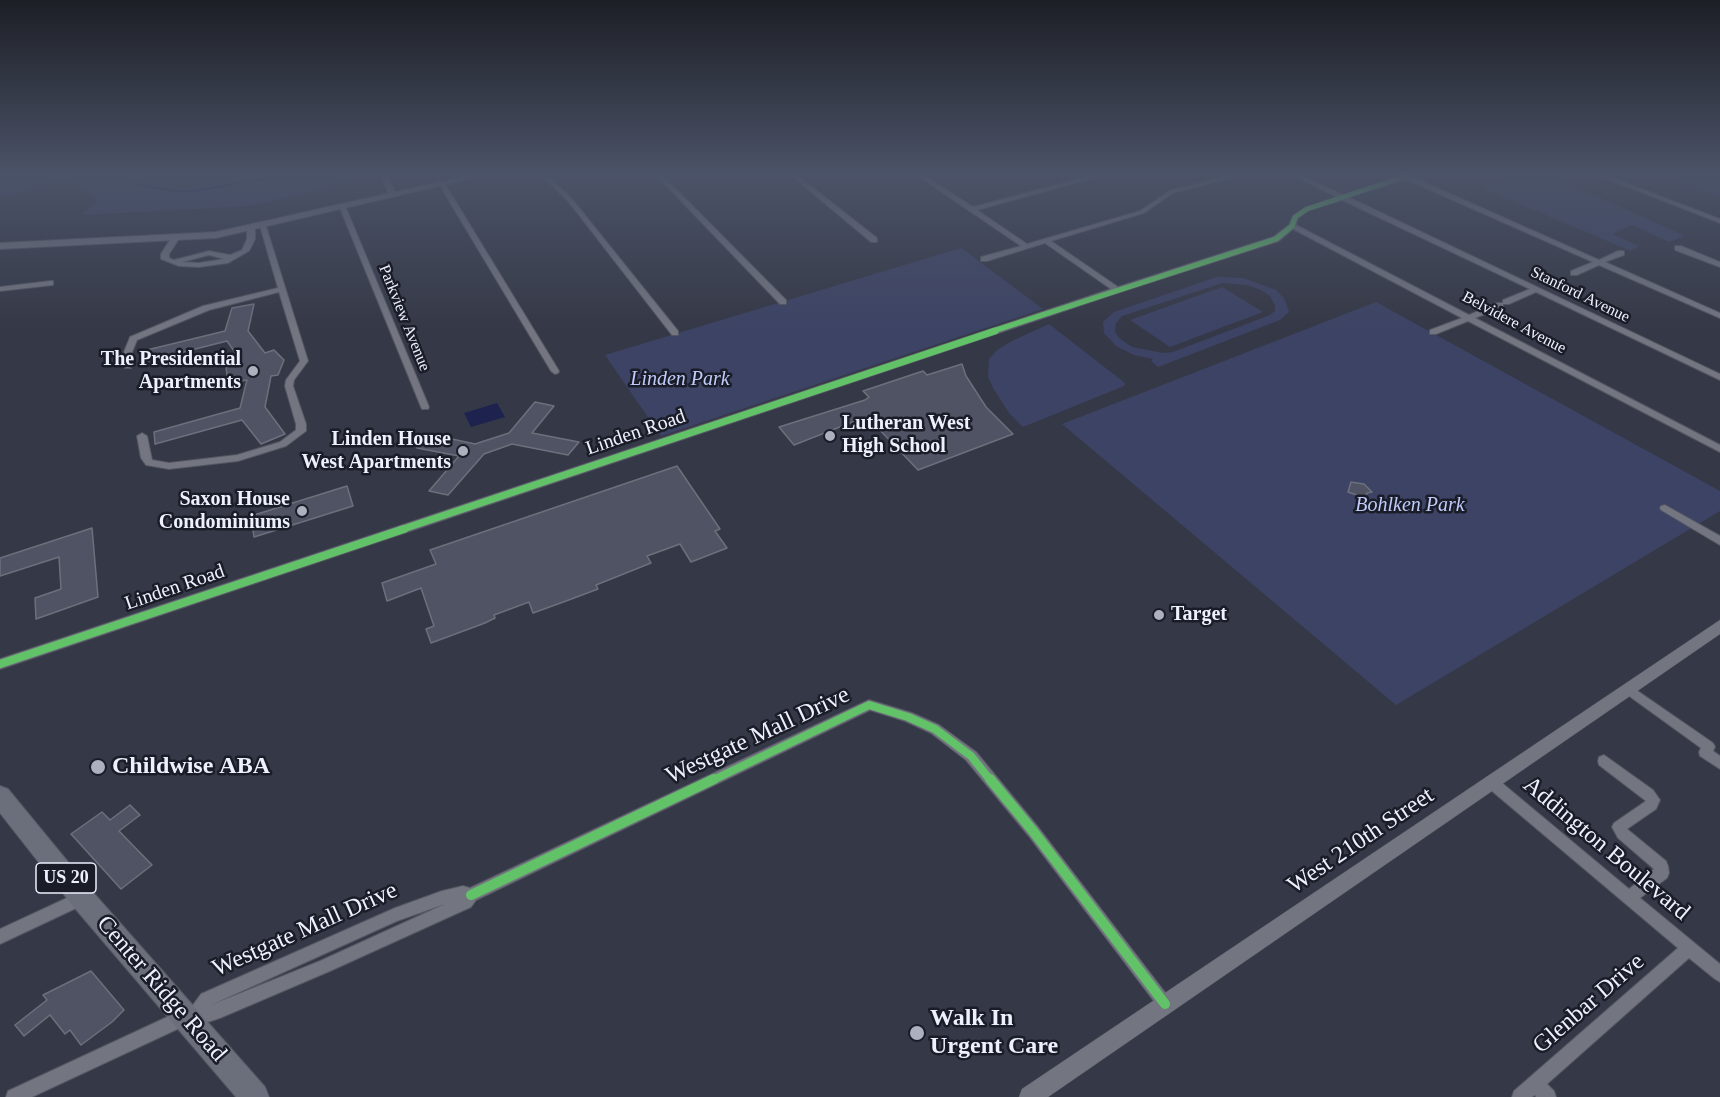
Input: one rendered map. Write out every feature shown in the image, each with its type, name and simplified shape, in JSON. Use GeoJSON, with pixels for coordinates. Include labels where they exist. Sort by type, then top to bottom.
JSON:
{"type":"FeatureCollection","features":[{"type":"Feature","properties":{"kind":"main road"},"geometry":{"type":"LineString","coordinates":[[0,246],[216,235],[258,227]]}},
{"type":"Feature","properties":{"kind":"main road","name":"Center Ridge Road"},"geometry":{"type":"LineString","coordinates":[[0,796],[82,898],[192,1014],[255,1097]]}},
{"type":"Feature","properties":{"kind":"street"},"geometry":{"type":"LineString","coordinates":[[142,436],[149,463],[170,466],[238,458],[283,444],[301,431],[301,424],[289,386],[290,380],[304,361],[263,227]]}},
{"type":"Feature","properties":{"kind":"street","name":"Parkview Avenue"},"geometry":{"type":"LineString","coordinates":[[351,227],[425,407]]}},
{"type":"Feature","properties":{"kind":"street"},"geometry":{"type":"LineString","coordinates":[[468,227],[555,371]]}},
{"type":"Feature","properties":{"kind":"street"},"geometry":{"type":"LineString","coordinates":[[591,227],[675,333]]}},
{"type":"Feature","properties":{"kind":"street"},"geometry":{"type":"LineString","coordinates":[[710,227],[783,302]]}},
{"type":"Feature","properties":{"kind":"street"},"geometry":{"type":"LineString","coordinates":[[858,227],[874,240]]}},
{"type":"Feature","properties":{"kind":"street"},"geometry":{"type":"LineString","coordinates":[[997,227],[1026,246]]}},
{"type":"Feature","properties":{"kind":"street"},"geometry":{"type":"LineString","coordinates":[[984,259],[1092,227]]}},
{"type":"Feature","properties":{"kind":"street","name":"Linden Road"},"geometry":{"type":"LineString","coordinates":[[0,664],[1117,290],[1276,239],[1290,227]]}},
{"type":"Feature","properties":{"kind":"street","name":"Belvidere Avenue"},"geometry":{"type":"LineString","coordinates":[[1294,227],[1720,449]]}},
{"type":"Feature","properties":{"kind":"street","name":"Stanford Avenue"},"geometry":{"type":"LineString","coordinates":[[1408,227],[1720,377]]}},
{"type":"Feature","properties":{"kind":"street"},"geometry":{"type":"LineString","coordinates":[[1521,227],[1720,316]]}},
{"type":"Feature","properties":{"kind":"street"},"geometry":{"type":"LineString","coordinates":[[176,237],[165,254],[165,259],[171,262],[209,253],[232,258],[245,251],[251,239],[251,229]]}},
{"type":"Feature","properties":{"kind":"street"},"geometry":{"type":"LineString","coordinates":[[1046,241],[1117,290]]}},
{"type":"Feature","properties":{"kind":"street"},"geometry":{"type":"LineString","coordinates":[[1678,248],[1720,265]]}},
{"type":"Feature","properties":{"kind":"street"},"geometry":{"type":"LineString","coordinates":[[1574,273],[1621,253]]}},
{"type":"Feature","properties":{"kind":"street"},"geometry":{"type":"LineString","coordinates":[[0,289],[50,283]]}},
{"type":"Feature","properties":{"kind":"street"},"geometry":{"type":"LineString","coordinates":[[128,366],[126,357],[133,339],[206,308],[282,289]]}},
{"type":"Feature","properties":{"kind":"street"},"geometry":{"type":"LineString","coordinates":[[1433,332],[1537,289]]}},
{"type":"Feature","properties":{"kind":"street"},"geometry":{"type":"LineString","coordinates":[[1665,508],[1720,541]]}},
{"type":"Feature","properties":{"kind":"street","name":"West 210th Street"},"geometry":{"type":"LineString","coordinates":[[1030,1097],[1720,626]]}},
{"type":"Feature","properties":{"kind":"street"},"geometry":{"type":"LineString","coordinates":[[1629,690],[1709,747],[1705,752],[1720,763]]}},
{"type":"Feature","properties":{"kind":"street","name":"Westgate Mall Drive"},"geometry":{"type":"LineString","coordinates":[[14,1097],[192,1014],[206,999],[369,926],[442,898],[463,893],[471,895],[869,705],[929,726],[952,740],[971,756],[1033,831],[1165,1004]]}},
{"type":"Feature","properties":{"kind":"street"},"geometry":{"type":"LineString","coordinates":[[1604,760],[1653,800],[1651,806],[1619,827],[1623,834],[1661,866],[1662,873],[1629,897]]}},
{"type":"Feature","properties":{"kind":"street","name":"Addington Boulevard"},"geometry":{"type":"LineString","coordinates":[[1491,782],[1720,974]]}},
{"type":"Feature","properties":{"kind":"street"},"geometry":{"type":"LineString","coordinates":[[0,937],[82,898]]}},
{"type":"Feature","properties":{"kind":"street","name":"Glenbar Drive"},"geometry":{"type":"LineString","coordinates":[[1520,1097],[1689,948]]}},
{"type":"Feature","properties":{"kind":"street"},"geometry":{"type":"LineString","coordinates":[[1535,1084],[1548,1097]]}},
{"type":"Feature","properties":{"kind":"green space"},"geometry":{"type":"Polygon","coordinates":[[[1575,227],[1627,227],[1612,234],[1639,246],[1631,251],[1575,227]]]}},
{"type":"Feature","properties":{"kind":"green space"},"geometry":{"type":"Polygon","coordinates":[[[1637,227],[1666,227],[1685,236],[1669,242],[1637,227]]]}},
{"type":"Feature","properties":{"kind":"green space","name":"Linden Park"},"geometry":{"type":"Polygon","coordinates":[[[961,248],[1043,309],[661,436],[605,355],[961,248]]]}},
{"type":"Feature","properties":{"kind":"green space"},"geometry":{"type":"Polygon","coordinates":[[[1217,277],[1243,278],[1276,290],[1284,298],[1289,312],[1280,320],[1158,367],[1151,361],[1153,359],[1134,355],[1116,346],[1104,333],[1103,322],[1114,312],[1217,277]],[[1223,283],[1122,316],[1116,323],[1115,331],[1119,338],[1132,347],[1163,353],[1173,352],[1270,315],[1275,311],[1275,305],[1270,296],[1248,285],[1223,283]]]}},
{"type":"Feature","properties":{"kind":"green space"},"geometry":{"type":"Polygon","coordinates":[[[1222,287],[1263,312],[1170,347],[1130,320],[1222,287]]]}},
{"type":"Feature","properties":{"kind":"green space","name":"Bohlken Park"},"geometry":{"type":"Polygon","coordinates":[[[1376,302],[1720,491],[1720,511],[1396,705],[1062,424],[1376,302]]]}},
{"type":"Feature","properties":{"kind":"green space"},"geometry":{"type":"Polygon","coordinates":[[[1049,324],[1125,383],[1124,386],[1023,427],[1009,413],[993,388],[988,377],[989,359],[997,350],[1012,341],[1049,324]]]}},
{"type":"Feature","properties":{"kind":"shaded area"},"geometry":{"type":"Polygon","coordinates":[[[497,403],[505,417],[471,427],[464,413],[497,403]]]}},
{"type":"Feature","properties":{"kind":"building","name":"The Presidential Apartments"},"geometry":{"type":"Polygon","coordinates":[[[254,304],[248,331],[265,353],[274,350],[284,360],[278,375],[271,376],[265,407],[285,434],[261,444],[242,420],[155,444],[154,432],[240,408],[247,380],[228,383],[226,367],[241,361],[227,341],[148,361],[147,350],[225,331],[232,308],[254,304]]]}},
{"type":"Feature","properties":{"kind":"building","name":"Lutheran West High School"},"geometry":{"type":"Polygon","coordinates":[[[962,364],[966,376],[986,407],[1013,434],[918,470],[874,424],[860,419],[794,445],[779,427],[865,400],[869,397],[863,391],[923,371],[927,375],[962,364]]]}},
{"type":"Feature","properties":{"kind":"building","name":"Linden House West Apartments"},"geometry":{"type":"Polygon","coordinates":[[[535,402],[554,406],[532,433],[579,442],[568,455],[512,444],[484,454],[448,495],[429,491],[459,456],[417,448],[429,434],[475,444],[509,433],[535,402]]]}},
{"type":"Feature","properties":{"kind":"building"},"geometry":{"type":"Polygon","coordinates":[[[677,466],[720,529],[715,531],[727,548],[691,562],[680,544],[647,556],[651,563],[596,585],[598,589],[533,613],[529,602],[494,615],[495,618],[485,623],[431,643],[426,629],[434,626],[421,588],[387,601],[382,583],[436,564],[430,550],[677,466]]]}},
{"type":"Feature","properties":{"kind":"building"},"geometry":{"type":"Polygon","coordinates":[[[1351,482],[1364,484],[1372,492],[1367,493],[1365,498],[1348,492],[1351,482]]]}},
{"type":"Feature","properties":{"kind":"building","name":"Saxon House Condominiums"},"geometry":{"type":"Polygon","coordinates":[[[347,486],[353,506],[254,537],[251,516],[347,486]]]}},
{"type":"Feature","properties":{"kind":"building"},"geometry":{"type":"Polygon","coordinates":[[[92,528],[98,597],[36,619],[35,598],[61,589],[59,557],[0,576],[0,558],[92,528]]]}},
{"type":"Feature","properties":{"kind":"building"},"geometry":{"type":"Polygon","coordinates":[[[130,805],[140,815],[119,831],[152,865],[121,889],[71,834],[102,812],[110,820],[130,805]]]}},
{"type":"Feature","properties":{"kind":"building"},"geometry":{"type":"Polygon","coordinates":[[[91,971],[124,1010],[112,1022],[81,1045],[70,1030],[65,1034],[50,1015],[24,1036],[15,1025],[47,1000],[43,995],[91,971]]]}},
{"type":"Feature","properties":{"kind":"cycle path"},"geometry":{"type":"LineString","coordinates":[[0,664],[1117,290],[1276,239],[1291,227]]}},
{"type":"Feature","properties":{"kind":"cycle path"},"geometry":{"type":"LineString","coordinates":[[471,895],[869,705],[908,717],[935,729],[971,756],[1033,831],[1165,1004]]}},
{"type":"Feature","properties":{"kind":"place","name":"The Presidential Apartments"},"geometry":{"type":"Point","coordinates":[253,371]}},
{"type":"Feature","properties":{"kind":"place","name":"Lutheran West High School"},"geometry":{"type":"Point","coordinates":[830,436]}},
{"type":"Feature","properties":{"kind":"place","name":"Linden House West Apartments"},"geometry":{"type":"Point","coordinates":[463,451]}},
{"type":"Feature","properties":{"kind":"place","name":"Saxon House Condominiums"},"geometry":{"type":"Point","coordinates":[302,511]}},
{"type":"Feature","properties":{"kind":"place","name":"Target"},"geometry":{"type":"Point","coordinates":[1159,615]}},
{"type":"Feature","properties":{"kind":"place","name":"Childwise ABA"},"geometry":{"type":"Point","coordinates":[98,767]}},
{"type":"Feature","properties":{"kind":"place","name":"Walk In Urgent Care"},"geometry":{"type":"Point","coordinates":[917,1033]}}]}
